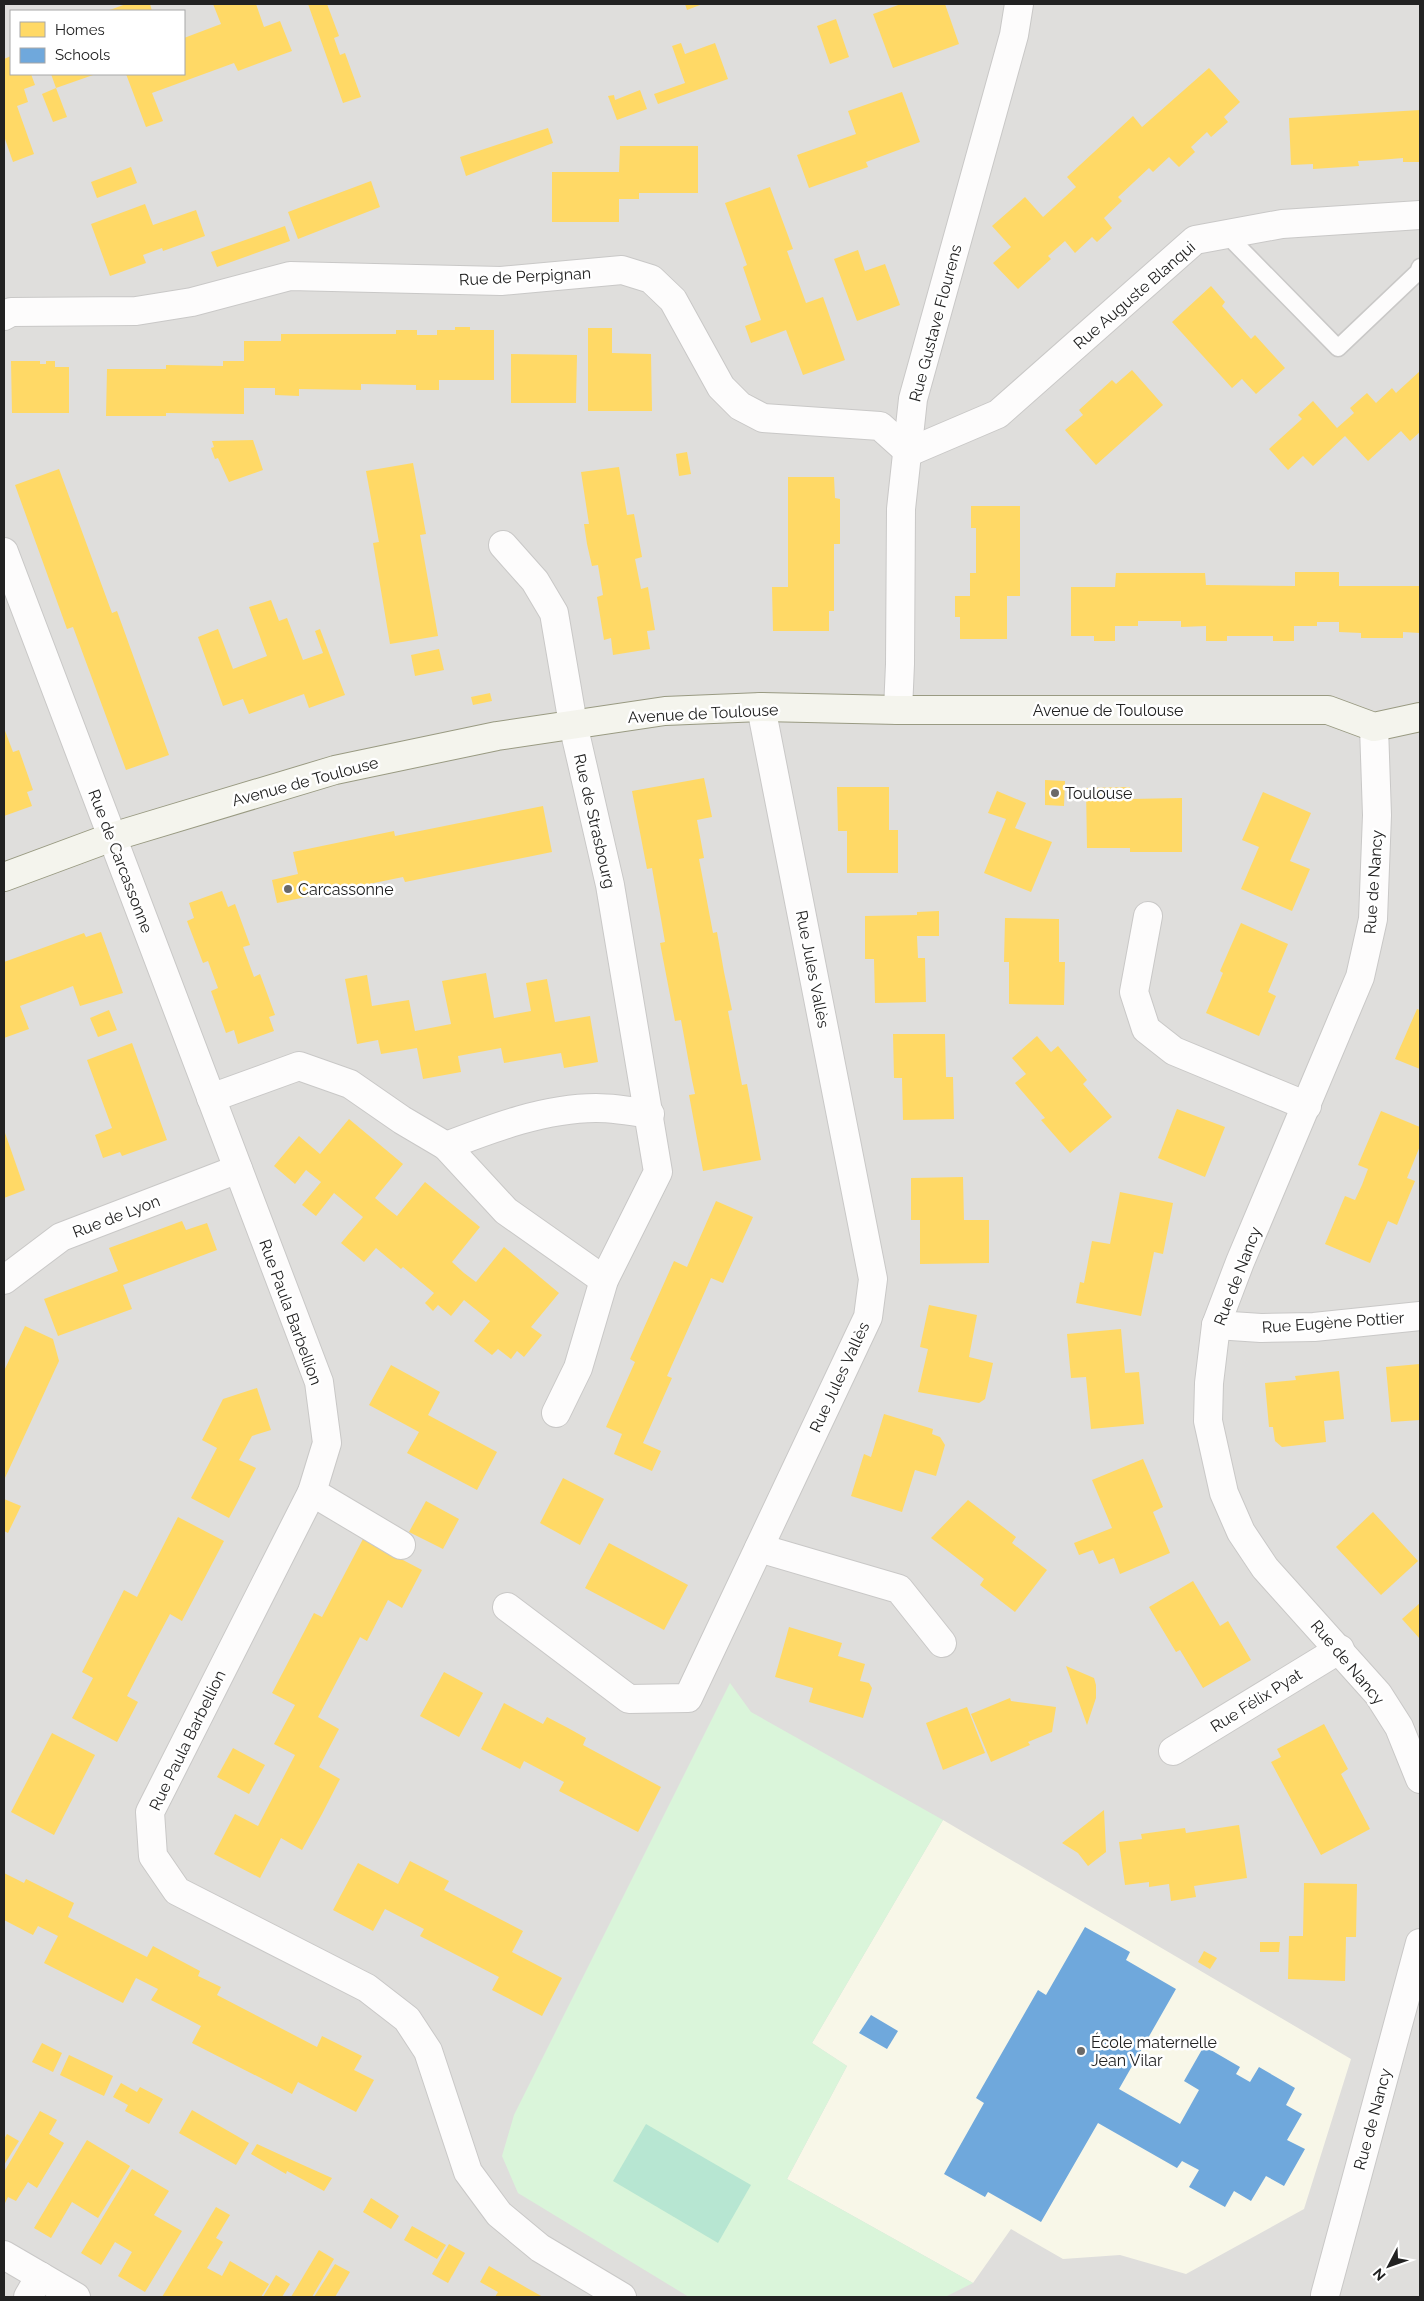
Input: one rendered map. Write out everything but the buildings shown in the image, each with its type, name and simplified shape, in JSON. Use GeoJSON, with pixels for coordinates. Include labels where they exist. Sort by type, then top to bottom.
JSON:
{"type":"FeatureCollection","features":[{"type":"Feature","properties":{"kind":"street","name":"Rue Gustave Flourens"},"geometry":{"type":"LineString","coordinates":[[898,710],[902,509],[915,392],[1014,35],[1019,4]]}},
{"type":"Feature","properties":{"kind":"street","name":"Rue Auguste Blanqui"},"geometry":{"type":"LineString","coordinates":[[909,452],[998,414],[1195,240],[1282,224],[1420,215]]}},
{"type":"Feature","properties":{"kind":"street","name":"Rue de Perpignan"},"geometry":{"type":"LineString","coordinates":[[4,316],[11,312],[136,311],[192,302],[290,276],[501,281],[622,270],[651,279],[673,300],[721,387],[740,406],[763,418],[880,426],[909,452]]}},
{"type":"Feature","properties":{"kind":"street","name":"Rue de Strasbourg"},"geometry":{"type":"LineString","coordinates":[[503,545],[535,581],[554,613],[573,724],[610,885],[650,1114],[658,1172],[604,1280],[578,1368],[556,1413]]}},
{"type":"Feature","properties":{"kind":"street","name":"Rue de Carcassonne"},"geometry":{"type":"LineString","coordinates":[[4,552],[238,1169]]}},
{"type":"Feature","properties":{"kind":"street","name":"Avenue de Toulouse"},"geometry":{"type":"LineString","coordinates":[[4,877],[112,837],[335,770],[497,736],[665,711],[761,707],[898,710],[1328,710],[1374,727]]}},
{"type":"Feature","properties":{"kind":"street","name":"Rue Jules Vallès"},"geometry":{"type":"LineString","coordinates":[[507,1607],[629,1699],[688,1698],[868,1317],[873,1279],[761,707]]}},
{"type":"Feature","properties":{"kind":"street"},"geometry":{"type":"LineString","coordinates":[[1374,727],[1420,717]]}},
{"type":"Feature","properties":{"kind":"street","name":"Rue de Nancy"},"geometry":{"type":"LineString","coordinates":[[1374,727],[1377,806],[1373,919],[1360,977],[1240,1262],[1216,1325],[1209,1383],[1208,1421],[1224,1493],[1241,1532],[1265,1568],[1340,1649],[1378,1694],[1399,1727],[1414,1743],[1420,1779]]}},
{"type":"Feature","properties":{"kind":"street"},"geometry":{"type":"LineString","coordinates":[[1148,916],[1134,992],[1146,1029],[1174,1051],[1307,1106]]}},
{"type":"Feature","properties":{"kind":"street"},"geometry":{"type":"LineString","coordinates":[[210,1098],[299,1066],[350,1084],[402,1120],[446,1146],[506,1211],[604,1280]]}},
{"type":"Feature","properties":{"kind":"street"},"geometry":{"type":"LineString","coordinates":[[446,1146],[542,1115],[594,1108],[650,1114]]}},
{"type":"Feature","properties":{"kind":"street","name":"Rue de Lyon"},"geometry":{"type":"LineString","coordinates":[[4,1280],[62,1237],[238,1169]]}},
{"type":"Feature","properties":{"kind":"street","name":"Rue Paula Barbellion"},"geometry":{"type":"LineString","coordinates":[[238,1169],[319,1382],[327,1443],[312,1492],[150,1812],[153,1856],[177,1891],[367,1988],[407,2019],[428,2051],[468,2172],[499,2214],[540,2248],[622,2297]]}},
{"type":"Feature","properties":{"kind":"street","name":"Rue Eugène Pottier"},"geometry":{"type":"LineString","coordinates":[[1216,1325],[1261,1328],[1314,1327],[1420,1316]]}},
{"type":"Feature","properties":{"kind":"street"},"geometry":{"type":"LineString","coordinates":[[312,1492],[401,1545]]}},
{"type":"Feature","properties":{"kind":"street"},"geometry":{"type":"LineString","coordinates":[[759,1548],[899,1589],[942,1642]]}},
{"type":"Feature","properties":{"kind":"street","name":"Rue Félix Pyat"},"geometry":{"type":"LineString","coordinates":[[1173,1751],[1340,1649]]}},
{"type":"Feature","properties":{"kind":"street","name":"Rue de Nancy"},"geometry":{"type":"LineString","coordinates":[[1324,2296],[1410,2017],[1420,1943]]}},
{"type":"Feature","properties":{"kind":"street"},"geometry":{"type":"LineString","coordinates":[[4,2255],[34,2287],[76,2297]]}},
{"type":"Feature","properties":{"kind":"lane"},"geometry":{"type":"LineString","coordinates":[[1226,234],[1338,348],[1418,272],[1420,267]]}},
{"type":"Feature","properties":{"kind":"shaded area"},"geometry":{"type":"Polygon","coordinates":[[[4,4],[1420,4],[1420,2297],[4,2297],[4,4]]]}},
{"type":"Feature","properties":{"kind":"shaded area","name":"École maternelle Jean Vilar"},"geometry":{"type":"Polygon","coordinates":[[[943,1820],[1351,2059],[1304,2209],[1186,2274],[1120,2255],[1063,2259],[1011,2229],[973,2283],[787,2179],[847,2066],[812,2043],[943,1820]]]}},
{"type":"Feature","properties":{"kind":"green space"},"geometry":{"type":"Polygon","coordinates":[[[730,1683],[751,1712],[943,1820],[812,2043],[847,2066],[787,2179],[973,2283],[945,2297],[689,2297],[518,2193],[502,2156],[514,2115],[730,1683]]]}},
{"type":"Feature","properties":{"kind":"green space"},"geometry":{"type":"Polygon","coordinates":[[[646,2124],[751,2185],[718,2243],[613,2181],[646,2124]]]}},
{"type":"Feature","properties":{"kind":"place","name":"Toulouse"},"geometry":{"type":"Point","coordinates":[1055,793]}},
{"type":"Feature","properties":{"kind":"place","name":"Carcassonne"},"geometry":{"type":"Point","coordinates":[288,889]}},
{"type":"Feature","properties":{"kind":"place","name":"École maternelle Jean Vilar"},"geometry":{"type":"Point","coordinates":[1081,2051]}}]}
